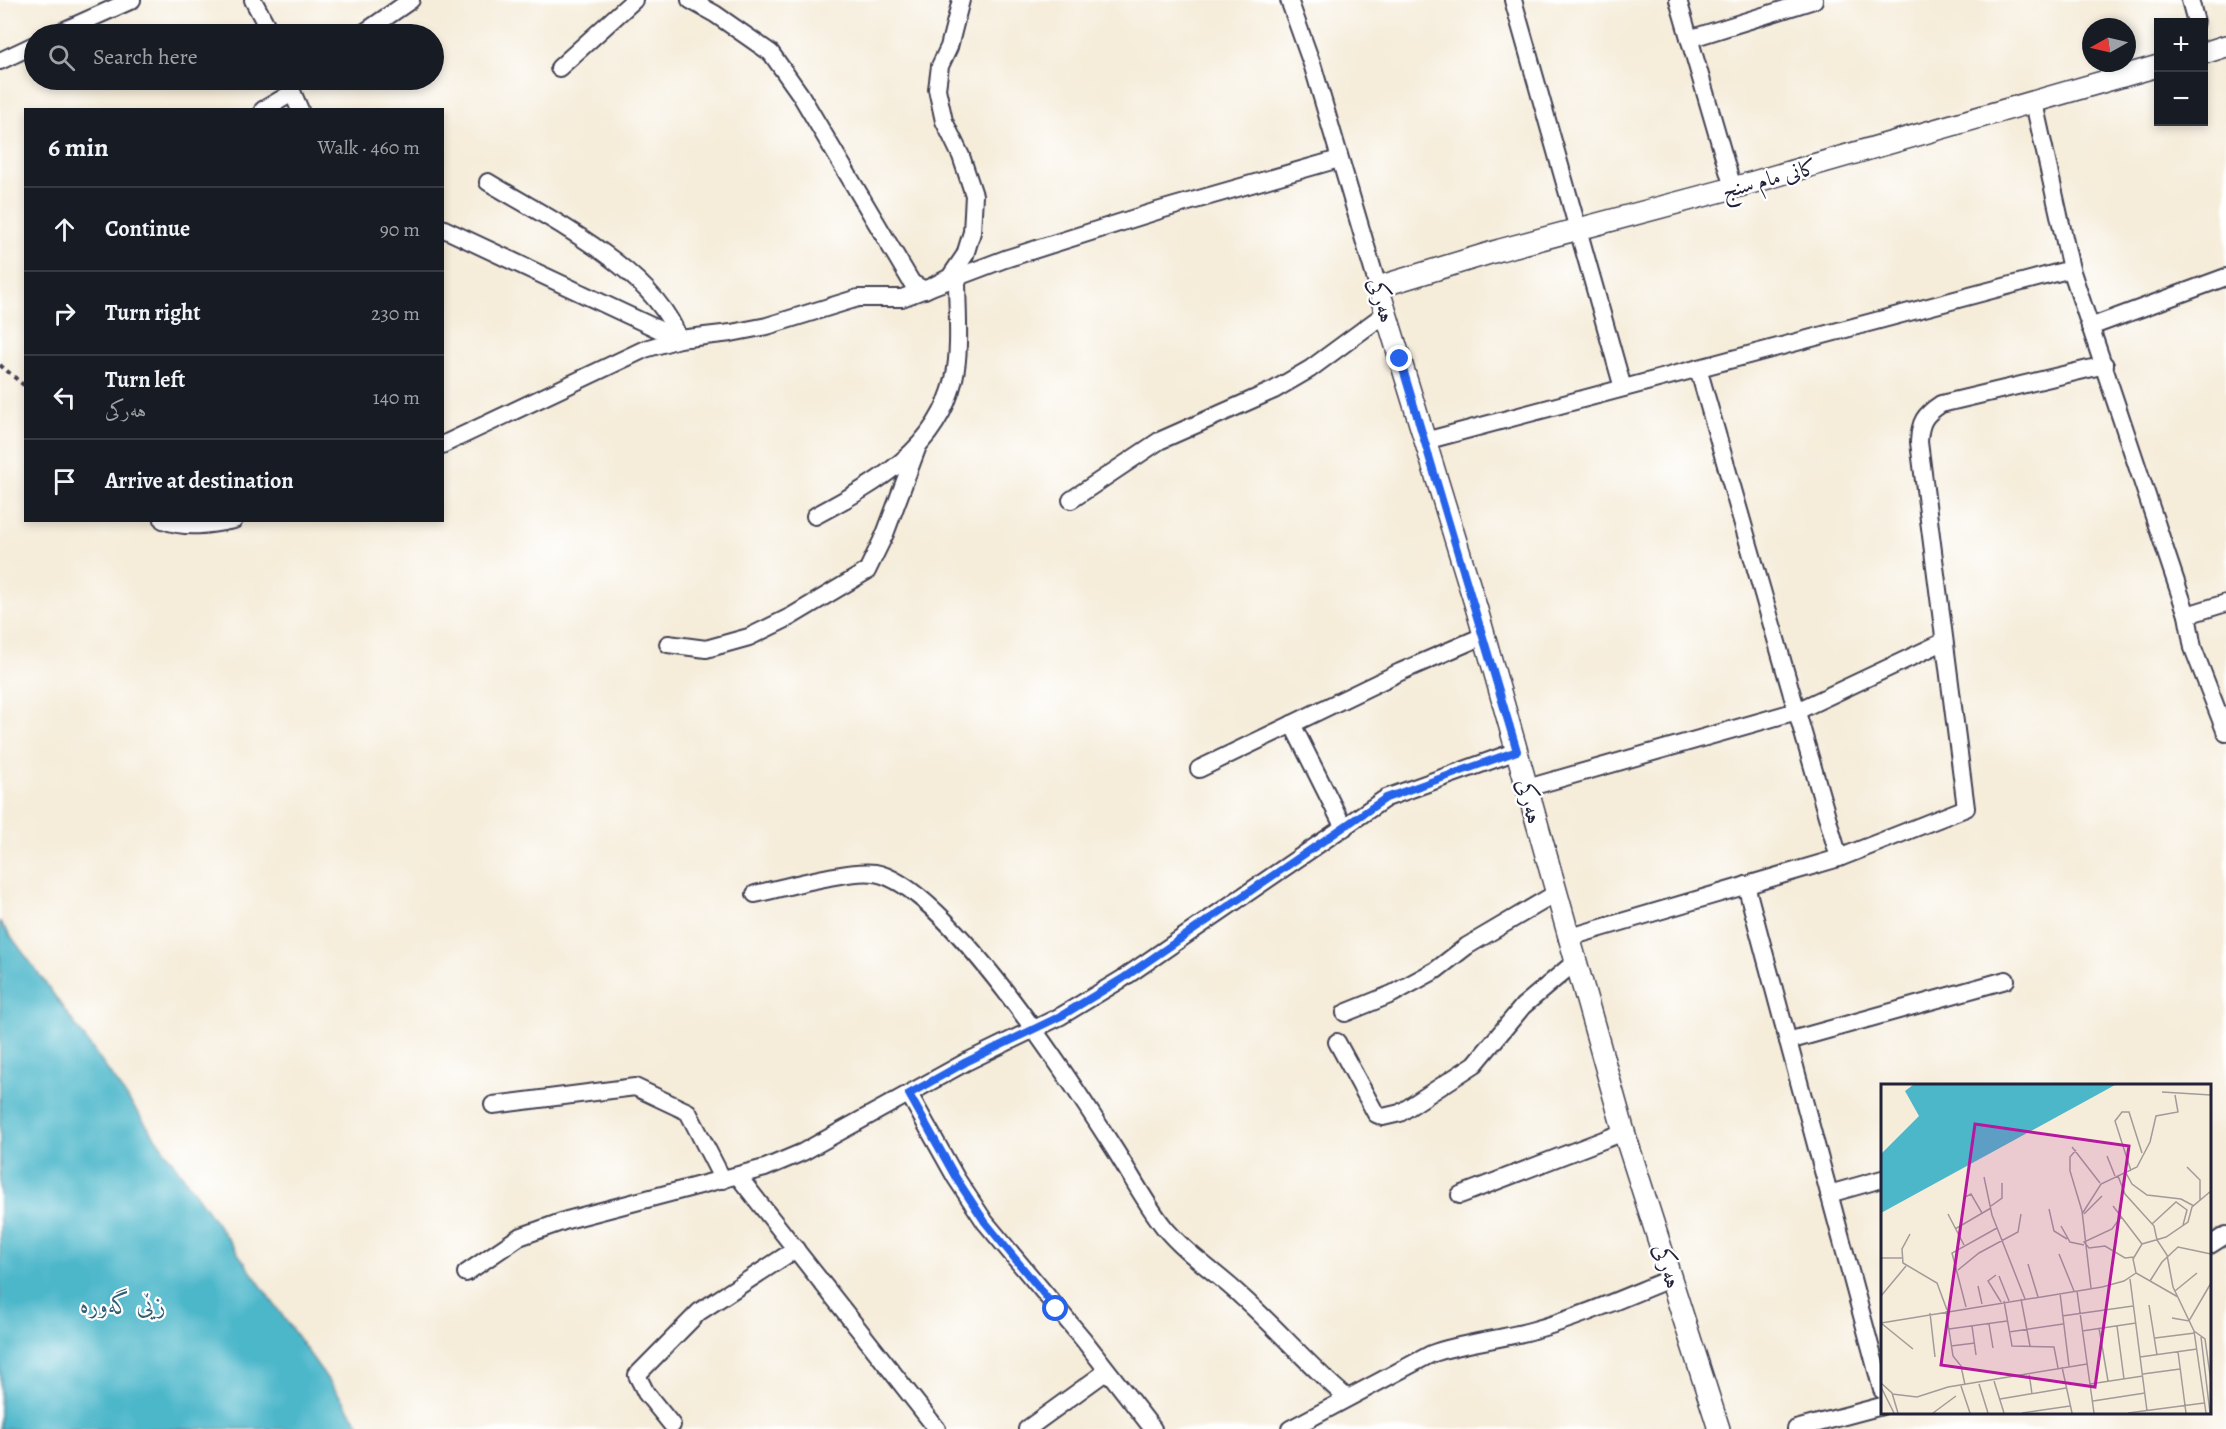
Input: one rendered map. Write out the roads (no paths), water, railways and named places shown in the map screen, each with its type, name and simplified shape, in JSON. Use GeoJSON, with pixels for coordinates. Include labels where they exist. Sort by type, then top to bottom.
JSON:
{"type":"FeatureCollection","features":[{"type":"Feature","properties":{"kind":"street"},"geometry":{"type":"LineString","coordinates":[[78,24],[132,0]]}},
{"type":"Feature","properties":{"kind":"street"},"geometry":{"type":"LineString","coordinates":[[253,0],[266,24]]}},
{"type":"Feature","properties":{"kind":"street"},"geometry":{"type":"LineString","coordinates":[[376,24],[411,0]]}},
{"type":"Feature","properties":{"kind":"street"},"geometry":{"type":"LineString","coordinates":[[559,68],[634,0]]}},
{"type":"Feature","properties":{"kind":"street"},"geometry":{"type":"LineString","coordinates":[[690,0],[715,14],[771,53],[800,94],[912,284],[925,290]]}},
{"type":"Feature","properties":{"kind":"street"},"geometry":{"type":"LineString","coordinates":[[925,290],[950,277],[965,255],[972,232],[974,195],[961,156],[944,121],[937,89],[940,66],[949,47],[961,0]]}},
{"type":"Feature","properties":{"kind":"street","name":"هەرکی"},"geometry":{"type":"LineString","coordinates":[[1289,0],[1313,67],[1517,751],[1567,938],[1623,1132],[1719,1429]]}},
{"type":"Feature","properties":{"kind":"street"},"geometry":{"type":"LineString","coordinates":[[1513,0],[1623,388]]}},
{"type":"Feature","properties":{"kind":"street"},"geometry":{"type":"LineString","coordinates":[[1678,0],[1733,188]]}},
{"type":"Feature","properties":{"kind":"street"},"geometry":{"type":"LineString","coordinates":[[1689,39],[1814,0]]}},
{"type":"Feature","properties":{"kind":"street"},"geometry":{"type":"LineString","coordinates":[[2190,0],[2195,18]]}},
{"type":"Feature","properties":{"kind":"street"},"geometry":{"type":"LineString","coordinates":[[2208,50],[2226,46]]}},
{"type":"Feature","properties":{"kind":"street"},"geometry":{"type":"LineString","coordinates":[[0,62],[24,50]]}},
{"type":"Feature","properties":{"kind":"street","name":"کانی مام سنج"},"geometry":{"type":"LineString","coordinates":[[1378,287],[1579,228],[1733,188],[2034,104],[2154,67]]}},
{"type":"Feature","properties":{"kind":"street"},"geometry":{"type":"LineString","coordinates":[[265,108],[286,90]]}},
{"type":"Feature","properties":{"kind":"street"},"geometry":{"type":"LineString","coordinates":[[292,90],[299,108]]}},
{"type":"Feature","properties":{"kind":"street"},"geometry":{"type":"LineString","coordinates":[[2034,104],[2071,269],[2187,615],[2193,648],[2226,733]]}},
{"type":"Feature","properties":{"kind":"street"},"geometry":{"type":"LineString","coordinates":[[444,444],[645,349],[679,339],[767,326],[858,298],[902,298],[1005,259],[1157,211],[1339,159]]}},
{"type":"Feature","properties":{"kind":"street"},"geometry":{"type":"LineString","coordinates":[[488,182],[580,238],[650,290],[672,319],[679,339]]}},
{"type":"Feature","properties":{"kind":"street"},"geometry":{"type":"LineString","coordinates":[[444,229],[679,339]]}},
{"type":"Feature","properties":{"kind":"street"},"geometry":{"type":"LineString","coordinates":[[1425,441],[2071,269]]}},
{"type":"Feature","properties":{"kind":"street"},"geometry":{"type":"LineString","coordinates":[[2090,327],[2226,277]]}},
{"type":"Feature","properties":{"kind":"street"},"geometry":{"type":"LineString","coordinates":[[816,516],[879,481],[918,446],[943,413],[954,378],[957,278]]}},
{"type":"Feature","properties":{"kind":"street"},"geometry":{"type":"LineString","coordinates":[[1071,500],[1159,441],[1274,390],[1310,369],[1386,313]]}},
{"type":"Feature","properties":{"kind":"street"},"geometry":{"type":"LineString","coordinates":[[1567,938],[1839,858],[1966,808],[1919,442],[1920,424],[1927,412],[1941,404],[2105,365]]}},
{"type":"Feature","properties":{"kind":"street"},"geometry":{"type":"LineString","coordinates":[[1698,368],[1839,858]]}},
{"type":"Feature","properties":{"kind":"street"},"geometry":{"type":"LineString","coordinates":[[668,644],[706,649],[749,638],[790,617],[867,571],[885,534],[918,446]]}},
{"type":"Feature","properties":{"kind":"street"},"geometry":{"type":"LineString","coordinates":[[176,522],[202,526],[223,522]]}},
{"type":"Feature","properties":{"kind":"street"},"geometry":{"type":"LineString","coordinates":[[2187,615],[2226,603]]}},
{"type":"Feature","properties":{"kind":"street"},"geometry":{"type":"LineString","coordinates":[[1199,769],[1400,672],[1483,636]]}},
{"type":"Feature","properties":{"kind":"street"},"geometry":{"type":"LineString","coordinates":[[1527,788],[1797,711],[1943,642]]}},
{"type":"Feature","properties":{"kind":"street"},"geometry":{"type":"LineString","coordinates":[[1292,724],[1344,828]]}},
{"type":"Feature","properties":{"kind":"street"},"geometry":{"type":"LineString","coordinates":[[466,1273],[519,1237],[567,1220],[730,1178],[803,1152],[966,1062],[1034,1029],[1122,979],[1386,798],[1517,751]]}},
{"type":"Feature","properties":{"kind":"street"},"geometry":{"type":"LineString","coordinates":[[755,894],[857,874],[876,873],[892,880],[924,901],[952,926],[1034,1029],[1097,1121],[1163,1226],[1181,1246],[1244,1299],[1310,1366],[1346,1397]]}},
{"type":"Feature","properties":{"kind":"street"},"geometry":{"type":"LineString","coordinates":[[1746,885],[1881,1386]]}},
{"type":"Feature","properties":{"kind":"street"},"geometry":{"type":"LineString","coordinates":[[1345,1013],[1392,994],[1437,970],[1467,946],[1555,894]]}},
{"type":"Feature","properties":{"kind":"street"},"geometry":{"type":"LineString","coordinates":[[1337,1042],[1376,1114],[1383,1117],[1400,1113],[1475,1064],[1523,1006],[1575,962]]}},
{"type":"Feature","properties":{"kind":"street"},"geometry":{"type":"LineString","coordinates":[[1788,1041],[2006,980]]}},
{"type":"Feature","properties":{"kind":"street"},"geometry":{"type":"LineString","coordinates":[[493,1105],[635,1087],[688,1112],[730,1178],[796,1249],[937,1429]]}},
{"type":"Feature","properties":{"kind":"street"},"geometry":{"type":"LineString","coordinates":[[909,1094],[956,1178],[985,1222],[1153,1429]]}},
{"type":"Feature","properties":{"kind":"street"},"geometry":{"type":"LineString","coordinates":[[1460,1195],[1623,1132]]}},
{"type":"Feature","properties":{"kind":"street"},"geometry":{"type":"LineString","coordinates":[[1830,1194],[1881,1179]]}},
{"type":"Feature","properties":{"kind":"street"},"geometry":{"type":"LineString","coordinates":[[2211,1244],[2226,1235]]}},
{"type":"Feature","properties":{"kind":"street"},"geometry":{"type":"LineString","coordinates":[[672,1425],[646,1393],[637,1375],[699,1312],[796,1249]]}},
{"type":"Feature","properties":{"kind":"street"},"geometry":{"type":"LineString","coordinates":[[1290,1429],[1328,1410],[1346,1397],[1449,1347],[1487,1342],[1536,1330],[1672,1278]]}},
{"type":"Feature","properties":{"kind":"street"},"geometry":{"type":"LineString","coordinates":[[1027,1429],[1107,1371]]}},
{"type":"Feature","properties":{"kind":"street"},"geometry":{"type":"LineString","coordinates":[[1796,1429],[1881,1406]]}},
{"type":"Feature","properties":{"kind":"water","name":"زێی گەورە"},"geometry":{"type":"Polygon","coordinates":[[[0,922],[39,974],[363,1429],[0,1429],[0,922]]]}}]}
